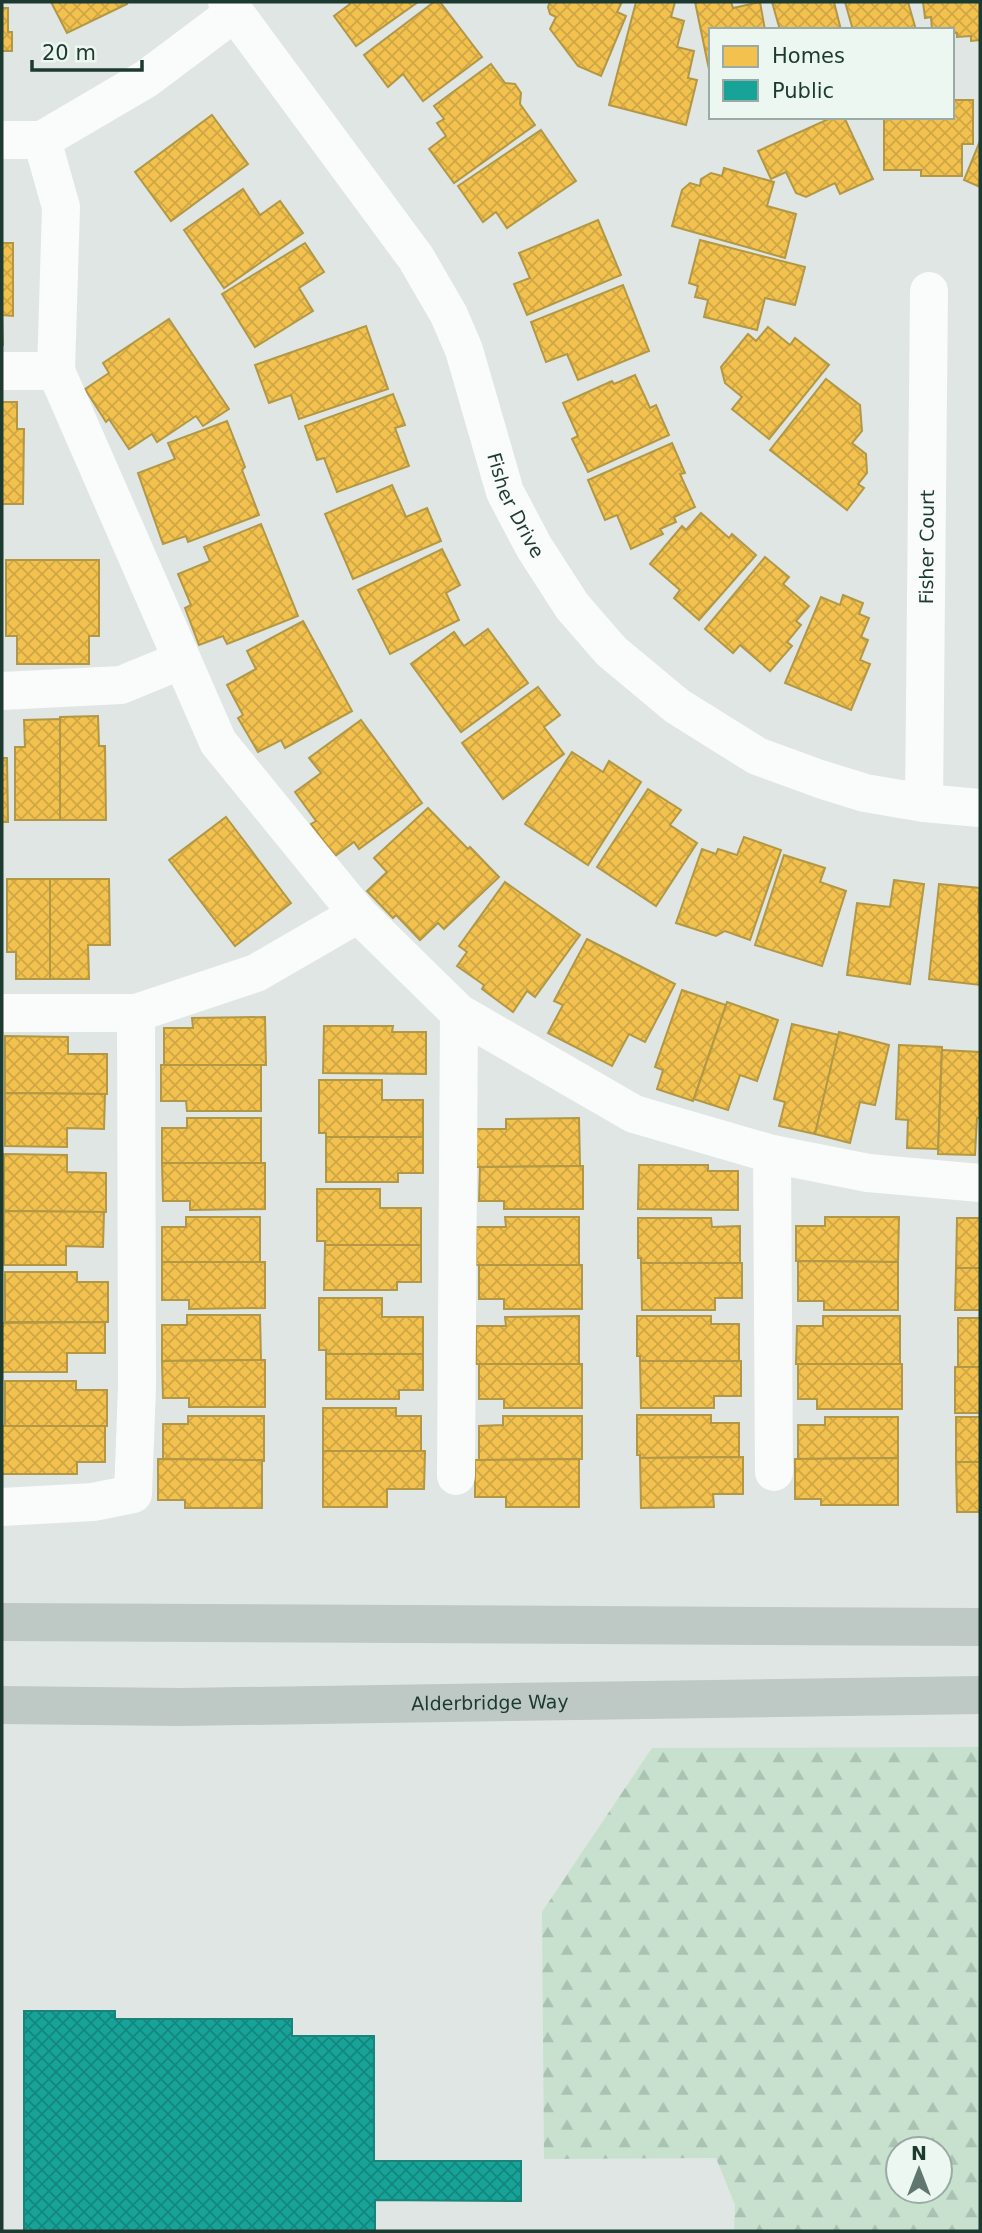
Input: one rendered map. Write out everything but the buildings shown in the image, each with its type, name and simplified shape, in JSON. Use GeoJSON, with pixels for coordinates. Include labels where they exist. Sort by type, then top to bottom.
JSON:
{"type":"FeatureCollection","features":[{"type":"Feature","properties":{"kind":"main road"},"geometry":{"type":"LineString","coordinates":[[2,1622],[980,1627]]}},
{"type":"Feature","properties":{"kind":"main road","name":"Alderbridge Way"},"geometry":{"type":"LineString","coordinates":[[2,1705],[180,1707],[980,1695]]}},
{"type":"Feature","properties":{"kind":"street"},"geometry":{"type":"LineString","coordinates":[[2,140],[42,140],[146,79],[230,7]]}},
{"type":"Feature","properties":{"kind":"street","name":"Fisher Drive"},"geometry":{"type":"LineString","coordinates":[[230,7],[416,258],[449,315],[464,350],[505,492],[540,557],[572,606],[604,642],[677,706],[757,756],[865,793],[924,803],[980,808]]}},
{"type":"Feature","properties":{"kind":"street"},"geometry":{"type":"LineString","coordinates":[[42,140],[61,207],[56,371],[218,742],[358,914],[459,1013],[634,1114],[772,1154],[868,1173],[980,1183]]}},
{"type":"Feature","properties":{"kind":"street","name":"Fisher Court"},"geometry":{"type":"LineString","coordinates":[[924,803],[929,291]]}},
{"type":"Feature","properties":{"kind":"street"},"geometry":{"type":"LineString","coordinates":[[2,372],[56,371]]}},
{"type":"Feature","properties":{"kind":"street"},"geometry":{"type":"LineString","coordinates":[[2,691],[121,685],[182,660]]}},
{"type":"Feature","properties":{"kind":"street"},"geometry":{"type":"LineString","coordinates":[[2,1013],[136,1013],[256,973],[358,914]]}},
{"type":"Feature","properties":{"kind":"street"},"geometry":{"type":"LineString","coordinates":[[2,1507],[93,1502],[133,1494],[137,1387],[136,1013]]}},
{"type":"Feature","properties":{"kind":"street"},"geometry":{"type":"LineString","coordinates":[[456,1476],[459,1013]]}},
{"type":"Feature","properties":{"kind":"street"},"geometry":{"type":"LineString","coordinates":[[772,1154],[774,1472]]}},
{"type":"Feature","properties":{"kind":"green space"},"geometry":{"type":"Polygon","coordinates":[[[980,1747],[980,2231],[734,2231],[735,2205],[716,2158],[544,2159],[542,1912],[652,1748],[980,1747]]]}}]}
